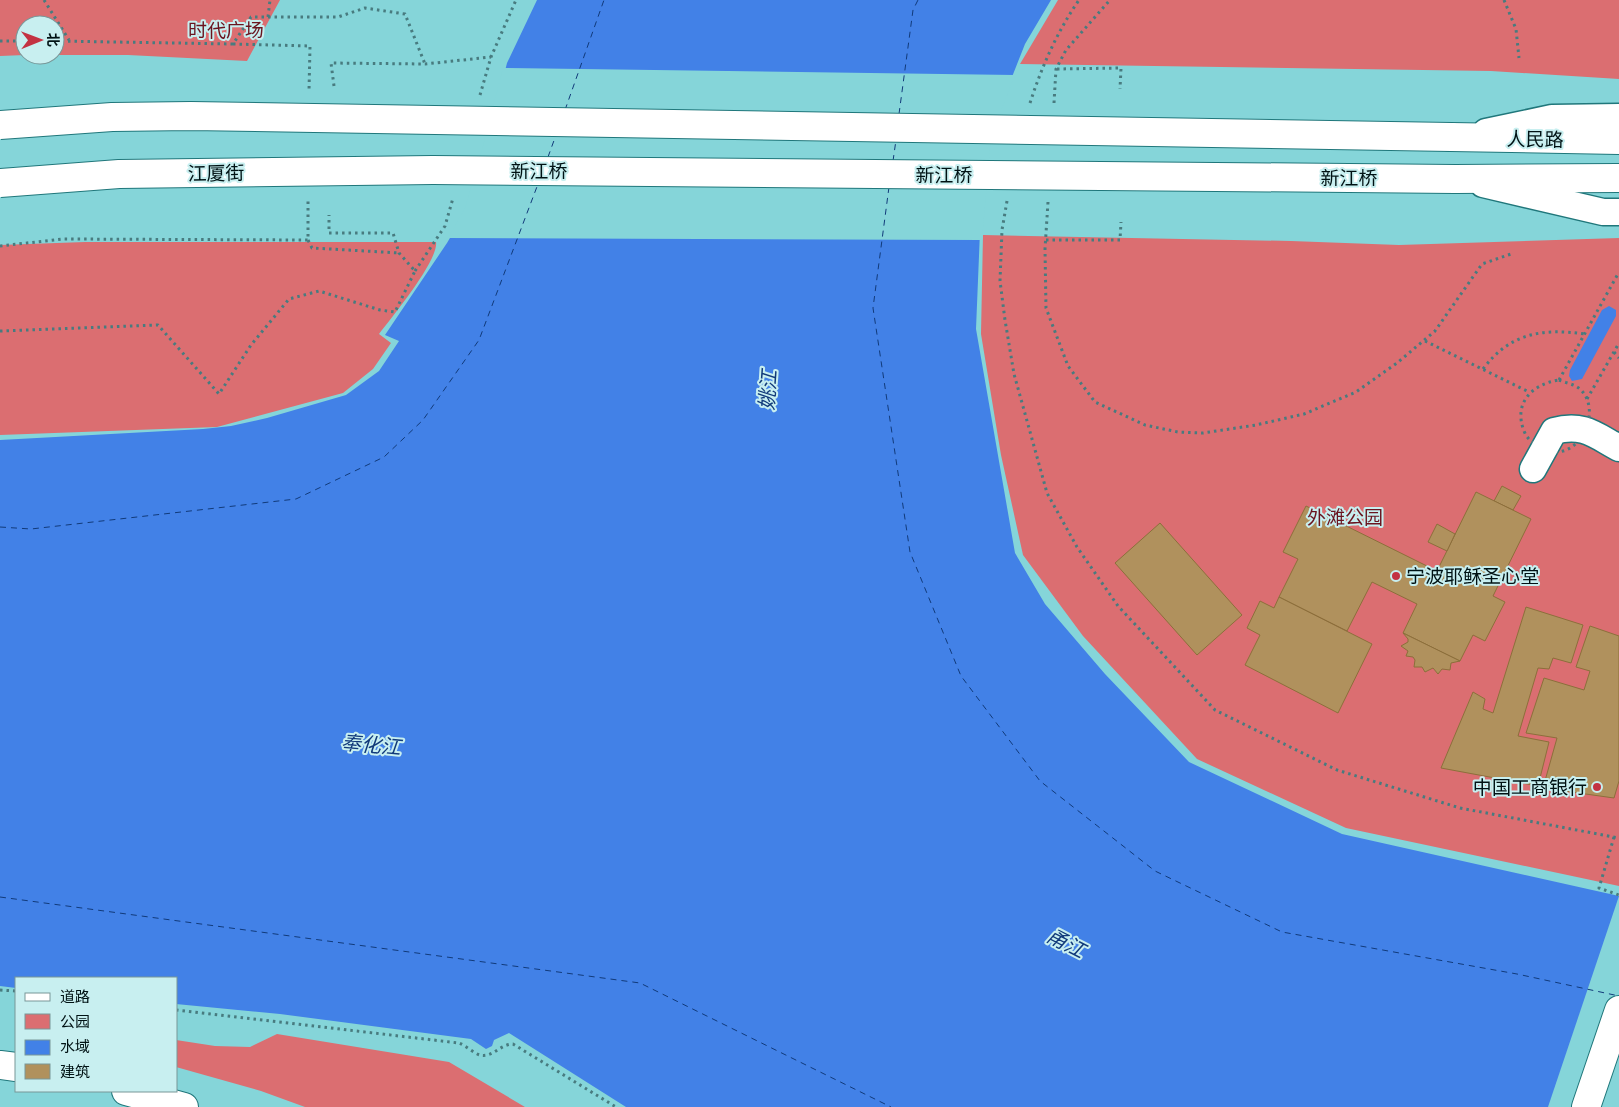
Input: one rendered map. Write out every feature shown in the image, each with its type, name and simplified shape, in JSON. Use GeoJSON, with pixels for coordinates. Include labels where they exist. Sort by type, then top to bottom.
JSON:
{"type":"FeatureCollection","features":[{"type":"Feature","properties":{"kind":"main road"},"geometry":{"type":"LineString","coordinates":[[0,125],[112,117],[431,119],[1457,137]]}},
{"type":"Feature","properties":{"kind":"main road","name":"人民路"},"geometry":{"type":"LineString","coordinates":[[1457,137],[1619,140]]}},
{"type":"Feature","properties":{"kind":"main road","name":"新江桥"},"geometry":{"type":"LineString","coordinates":[[433,170],[1459,179]]}},
{"type":"Feature","properties":{"kind":"main road","name":"江厦街"},"geometry":{"type":"LineString","coordinates":[[0,183],[119,174],[433,170]]}},
{"type":"Feature","properties":{"kind":"main road","name":"人民路"},"geometry":{"type":"LineString","coordinates":[[1459,179],[1619,178]]}},
{"type":"Feature","properties":{"kind":"main road"},"geometry":{"type":"LineString","coordinates":[[1586,1107],[1619,1010]]}},
{"type":"Feature","properties":{"kind":"main road"},"geometry":{"type":"LineString","coordinates":[[0,1065],[15,1067]]}},
{"type":"Feature","properties":{"kind":"main road"},"geometry":{"type":"LineString","coordinates":[[130,1092],[184,1107]]}},
{"type":"Feature","properties":{"kind":"street"},"geometry":{"type":"LineString","coordinates":[[1457,137],[1552,118],[1619,117]]}},
{"type":"Feature","properties":{"kind":"street"},"geometry":{"type":"LineString","coordinates":[[1459,179],[1603,212],[1619,212]]}},
{"type":"Feature","properties":{"kind":"street"},"geometry":{"type":"LineString","coordinates":[[1533,469],[1554,431],[1570,426],[1586,430],[1619,448]]}},
{"type":"Feature","properties":{"kind":"path"},"geometry":{"type":"LineString","coordinates":[[44,0],[70,41]]}},
{"type":"Feature","properties":{"kind":"path"},"geometry":{"type":"LineString","coordinates":[[268,17],[270,0]]}},
{"type":"Feature","properties":{"kind":"path"},"geometry":{"type":"LineString","coordinates":[[1029,105],[1041,70],[1063,23],[1079,0]]}},
{"type":"Feature","properties":{"kind":"path"},"geometry":{"type":"LineString","coordinates":[[1504,0],[1516,29],[1519,58]]}},
{"type":"Feature","properties":{"kind":"path"},"geometry":{"type":"LineString","coordinates":[[65,41],[233,44],[251,17],[338,17],[365,8],[405,14],[425,64]]}},
{"type":"Feature","properties":{"kind":"path"},"geometry":{"type":"LineString","coordinates":[[0,41],[15,41]]}},
{"type":"Feature","properties":{"kind":"path"},"geometry":{"type":"LineString","coordinates":[[334,86],[331,63],[425,64],[491,57]]}},
{"type":"Feature","properties":{"kind":"path"},"geometry":{"type":"LineString","coordinates":[[1056,69],[1121,68],[1120,89]]}},
{"type":"Feature","properties":{"kind":"path"},"geometry":{"type":"LineString","coordinates":[[1008,194],[1002,230],[1000,281],[1003,310],[1014,374],[1047,493],[1078,547],[1118,606],[1215,710],[1337,770],[1460,808],[1619,838]]}},
{"type":"Feature","properties":{"kind":"path"},"geometry":{"type":"LineString","coordinates":[[0,331],[158,326],[219,394],[251,345],[290,299],[320,291],[380,310],[395,312],[414,272],[399,253],[394,233],[329,233],[329,215]]}},
{"type":"Feature","properties":{"kind":"path"},"geometry":{"type":"LineString","coordinates":[[1121,222],[1120,240],[1046,240],[1046,308],[1068,366],[1095,402],[1144,425],[1178,432],[1203,432],[1256,425],[1304,414],[1356,392],[1425,341],[1435,331],[1482,264],[1511,254]]}},
{"type":"Feature","properties":{"kind":"path"},"geometry":{"type":"LineString","coordinates":[[308,240],[312,248],[399,253]]}},
{"type":"Feature","properties":{"kind":"path"},"geometry":{"type":"LineString","coordinates":[[1559,380],[1619,272]]}},
{"type":"Feature","properties":{"kind":"path"},"geometry":{"type":"LineString","coordinates":[[1483,369],[1494,356],[1513,342],[1538,332],[1563,331],[1584,334]]}},
{"type":"Feature","properties":{"kind":"path"},"geometry":{"type":"LineString","coordinates":[[1425,341],[1529,392],[1538,385],[1559,380],[1578,388],[1587,400],[1619,342]]}},
{"type":"Feature","properties":{"kind":"path"},"geometry":{"type":"LineString","coordinates":[[1614,352],[1619,358]]}},
{"type":"Feature","properties":{"kind":"path"},"geometry":{"type":"LineString","coordinates":[[1614,837],[1600,888],[1619,895]]}},
{"type":"Feature","properties":{"kind":"path"},"geometry":{"type":"LineString","coordinates":[[0,990],[15,991]]}},
{"type":"Feature","properties":{"kind":"path"},"geometry":{"type":"LineString","coordinates":[[178,1010],[459,1043],[479,1055],[492,1054],[506,1044],[513,1044],[616,1107]]}},
{"type":"Feature","properties":{"kind":"green space","name":"时代广场"},"geometry":{"type":"Polygon","coordinates":[[[0,0],[280,0],[247,61],[128,55],[65,55],[65,15],[15,15],[15,55],[0,56],[0,0]]]}},
{"type":"Feature","properties":{"kind":"green space"},"geometry":{"type":"Polygon","coordinates":[[[1058,0],[1619,0],[1619,79],[1491,71],[1020,64],[1058,0]]]}},
{"type":"Feature","properties":{"kind":"green space","name":"外滩公园"},"geometry":{"type":"Polygon","coordinates":[[[983,235],[1399,245],[1619,238],[1619,886],[1346,828],[1197,759],[1083,636],[1023,555],[1001,455],[981,334],[983,235]]]}},
{"type":"Feature","properties":{"kind":"green space"},"geometry":{"type":"Polygon","coordinates":[[[85,242],[436,242],[435,250],[423,275],[379,334],[391,343],[373,369],[343,393],[217,427],[0,435],[0,245],[85,242]]]}},
{"type":"Feature","properties":{"kind":"green space"},"geometry":{"type":"Polygon","coordinates":[[[277,1034],[449,1062],[525,1107],[305,1107],[261,1091],[178,1068],[178,1040],[215,1046],[250,1047],[277,1034]]]}},
{"type":"Feature","properties":{"kind":"water"},"geometry":{"type":"Polygon","coordinates":[[[537,0],[1051,0],[1025,44],[989,135],[981,207],[976,329],[1015,553],[1045,604],[1105,674],[1189,762],[1342,834],[1619,896],[1619,1107],[626,1107],[509,1033],[494,1040],[492,1046],[486,1049],[471,1039],[280,1014],[178,1004],[178,977],[15,977],[15,988],[0,986],[0,440],[231,426],[267,418],[346,395],[379,371],[399,341],[385,335],[447,243],[467,209],[485,151],[507,63],[537,0]]]}},
{"type":"Feature","properties":{"kind":"water"},"geometry":{"type":"Polygon","coordinates":[[[1609,306],[1616,310],[1616,316],[1582,379],[1572,381],[1569,376],[1570,370],[1602,310],[1609,306]]]}},
{"type":"Feature","properties":{"kind":"pier"},"geometry":{"type":"Polygon","coordinates":[[[503,68],[1015,75],[991,136],[982,240],[448,238],[465,208],[503,68]]]}},
{"type":"Feature","properties":{"kind":"pier"},"geometry":{"type":"Polygon","coordinates":[[[1619,896],[1619,1107],[1548,1107],[1619,896]]]}},
{"type":"Feature","properties":{"kind":"building"},"geometry":{"type":"Polygon","coordinates":[[[1502,486],[1521,496],[1513,510],[1494,501],[1502,486]]]}},
{"type":"Feature","properties":{"kind":"building","name":"宁波耶稣圣心堂"},"geometry":{"type":"Polygon","coordinates":[[[1476,492],[1531,519],[1493,596],[1505,602],[1485,641],[1473,635],[1460,661],[1403,633],[1417,604],[1372,582],[1347,631],[1279,597],[1298,559],[1283,552],[1306,506],[1437,571],[1476,492]]]}},
{"type":"Feature","properties":{"kind":"building"},"geometry":{"type":"Polygon","coordinates":[[[1160,523],[1242,615],[1197,655],[1115,563],[1160,523]]]}},
{"type":"Feature","properties":{"kind":"building"},"geometry":{"type":"Polygon","coordinates":[[[1437,524],[1455,534],[1447,551],[1428,542],[1437,524]]]}},
{"type":"Feature","properties":{"kind":"building"},"geometry":{"type":"Polygon","coordinates":[[[1279,597],[1372,644],[1338,713],[1245,665],[1260,635],[1247,628],[1260,601],[1274,608],[1279,597]]]}},
{"type":"Feature","properties":{"kind":"building"},"geometry":{"type":"Polygon","coordinates":[[[1526,607],[1583,625],[1571,663],[1553,658],[1549,669],[1538,668],[1518,736],[1549,742],[1538,786],[1441,768],[1473,692],[1485,699],[1483,709],[1493,713],[1526,607]]]}},
{"type":"Feature","properties":{"kind":"building"},"geometry":{"type":"Polygon","coordinates":[[[1590,626],[1619,636],[1619,781],[1614,798],[1543,788],[1557,738],[1526,733],[1544,678],[1584,690],[1590,671],[1576,667],[1590,626]]]}},
{"type":"Feature","properties":{"kind":"building"},"geometry":{"type":"Polygon","coordinates":[[[1403,633],[1460,661],[1451,663],[1450,670],[1442,669],[1438,674],[1433,668],[1425,672],[1422,667],[1414,667],[1415,660],[1413,657],[1406,656],[1408,651],[1401,646],[1408,642],[1403,633]]]}},
{"type":"Feature","properties":{"kind":"ferry route"},"geometry":{"type":"LineString","coordinates":[[565,110],[604,0]]}},
{"type":"Feature","properties":{"kind":"ferry route"},"geometry":{"type":"LineString","coordinates":[[899,114],[913,10],[918,0]]}},
{"type":"Feature","properties":{"kind":"ferry route"},"geometry":{"type":"LineString","coordinates":[[548,157],[556,135]]}},
{"type":"Feature","properties":{"kind":"ferry route"},"geometry":{"type":"LineString","coordinates":[[893,161],[896,140]]}},
{"type":"Feature","properties":{"kind":"ferry route"},"geometry":{"type":"LineString","coordinates":[[0,527],[31,529],[296,499],[384,457],[423,420],[479,340],[538,184]]}},
{"type":"Feature","properties":{"kind":"ferry route"},"geometry":{"type":"LineString","coordinates":[[889,187],[873,308],[910,552],[961,676],[1040,781],[1155,871],[1282,932],[1517,974],[1619,996]]}},
{"type":"Feature","properties":{"kind":"ferry route"},"geometry":{"type":"LineString","coordinates":[[0,897],[640,983],[891,1107]]}},
{"type":"Feature","properties":{"kind":"place","name":"宁波耶稣圣心堂"},"geometry":{"type":"Point","coordinates":[1396,576]}},
{"type":"Feature","properties":{"kind":"place","name":"中国工商银行"},"geometry":{"type":"Point","coordinates":[1597,787]}},
{"type":"Feature","properties":{"kind":"water label","name":"姚江"},"geometry":{"type":"Point","coordinates":[768,390]}},
{"type":"Feature","properties":{"kind":"water label","name":"奉化江"},"geometry":{"type":"Point","coordinates":[371,745]}},
{"type":"Feature","properties":{"kind":"water label","name":"甬江"},"geometry":{"type":"Point","coordinates":[1066,943]}}]}
